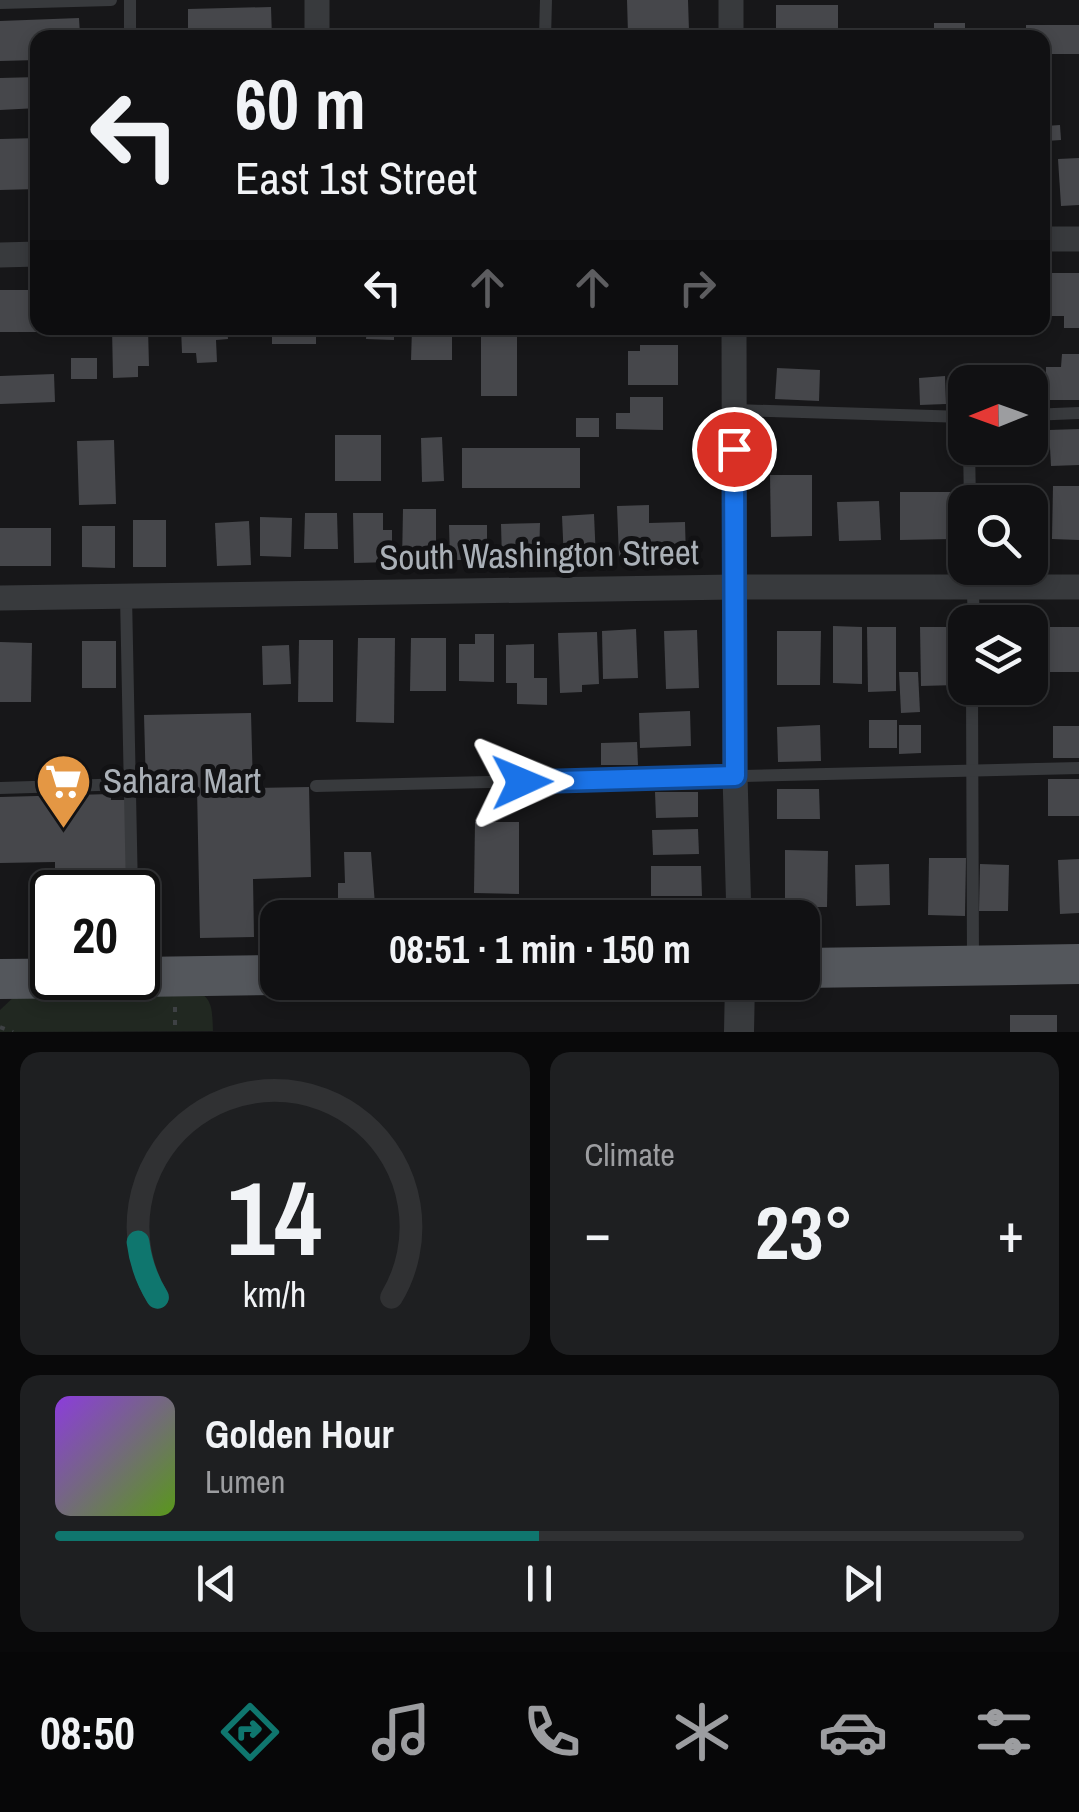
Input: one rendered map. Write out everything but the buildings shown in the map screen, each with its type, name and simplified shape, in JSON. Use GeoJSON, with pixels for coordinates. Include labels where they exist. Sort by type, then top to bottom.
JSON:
{"type":"FeatureCollection","features":[{"type":"Feature","properties":{"kind":"main road"},"geometry":{"type":"LineString","coordinates":[[820,968],[1079,964]]}},
{"type":"Feature","properties":{"kind":"main road"},"geometry":{"type":"LineString","coordinates":[[160,977],[260,975]]}},
{"type":"Feature","properties":{"kind":"main road"},"geometry":{"type":"LineString","coordinates":[[0,980],[30,979]]}},
{"type":"Feature","properties":{"kind":"street"},"geometry":{"type":"LineString","coordinates":[[317,0],[317,30]]}},
{"type":"Feature","properties":{"kind":"street"},"geometry":{"type":"LineString","coordinates":[[730,0],[731,30]]}},
{"type":"Feature","properties":{"kind":"street"},"geometry":{"type":"LineString","coordinates":[[1050,239],[1079,239]]}},
{"type":"Feature","properties":{"kind":"street"},"geometry":{"type":"LineString","coordinates":[[0,255],[30,254]]}},
{"type":"Feature","properties":{"kind":"street"},"geometry":{"type":"LineString","coordinates":[[734,335],[738,900]]}},
{"type":"Feature","properties":{"kind":"street","name":"South Washington Street"},"geometry":{"type":"LineString","coordinates":[[0,598],[734,586],[948,578]]}},
{"type":"Feature","properties":{"kind":"street","name":"South Washington Street"},"geometry":{"type":"LineString","coordinates":[[1048,583],[1079,586]]}},
{"type":"Feature","properties":{"kind":"street"},"geometry":{"type":"LineString","coordinates":[[739,1032],[740,1000]]}},
{"type":"Feature","properties":{"kind":"lane"},"geometry":{"type":"LineString","coordinates":[[0,4],[112,0]]}},
{"type":"Feature","properties":{"kind":"lane"},"geometry":{"type":"LineString","coordinates":[[130,0],[130,30]]}},
{"type":"Feature","properties":{"kind":"lane"},"geometry":{"type":"LineString","coordinates":[[546,0],[546,30]]}},
{"type":"Feature","properties":{"kind":"lane"},"geometry":{"type":"LineString","coordinates":[[734,410],[948,416]]}},
{"type":"Feature","properties":{"kind":"lane"},"geometry":{"type":"LineString","coordinates":[[1048,414],[1079,413]]}},
{"type":"Feature","properties":{"kind":"lane"},"geometry":{"type":"LineString","coordinates":[[126,596],[132,870]]}},
{"type":"Feature","properties":{"kind":"lane"},"geometry":{"type":"LineString","coordinates":[[972,705],[974,965]]}},
{"type":"Feature","properties":{"kind":"lane"},"geometry":{"type":"LineString","coordinates":[[316,786],[1079,768]]}},
{"type":"Feature","properties":{"kind":"lane"},"geometry":{"type":"LineString","coordinates":[[0,788],[130,784]]}},
{"type":"Feature","properties":{"kind":"path"},"geometry":{"type":"LineString","coordinates":[[175,1001],[176,1032]]}},
{"type":"Feature","properties":{"kind":"path"},"geometry":{"type":"LineString","coordinates":[[0,1027],[13,1032]]}},
{"type":"Feature","properties":{"kind":"shaded area"},"geometry":{"type":"Polygon","coordinates":[[[160,991],[201,993],[209,1001],[213,1031],[0,1032],[0,1010],[18,993],[30,993],[30,1000],[160,1000],[160,991]]]}},
{"type":"Feature","properties":{"kind":"place","name":"Sahara Mart"},"geometry":{"type":"Point","coordinates":[64,830]}},
{"type":"Feature","properties":{"kind":"route"},"geometry":{"type":"LineString","coordinates":[[522,782],[735,776],[734,449]]}}]}
